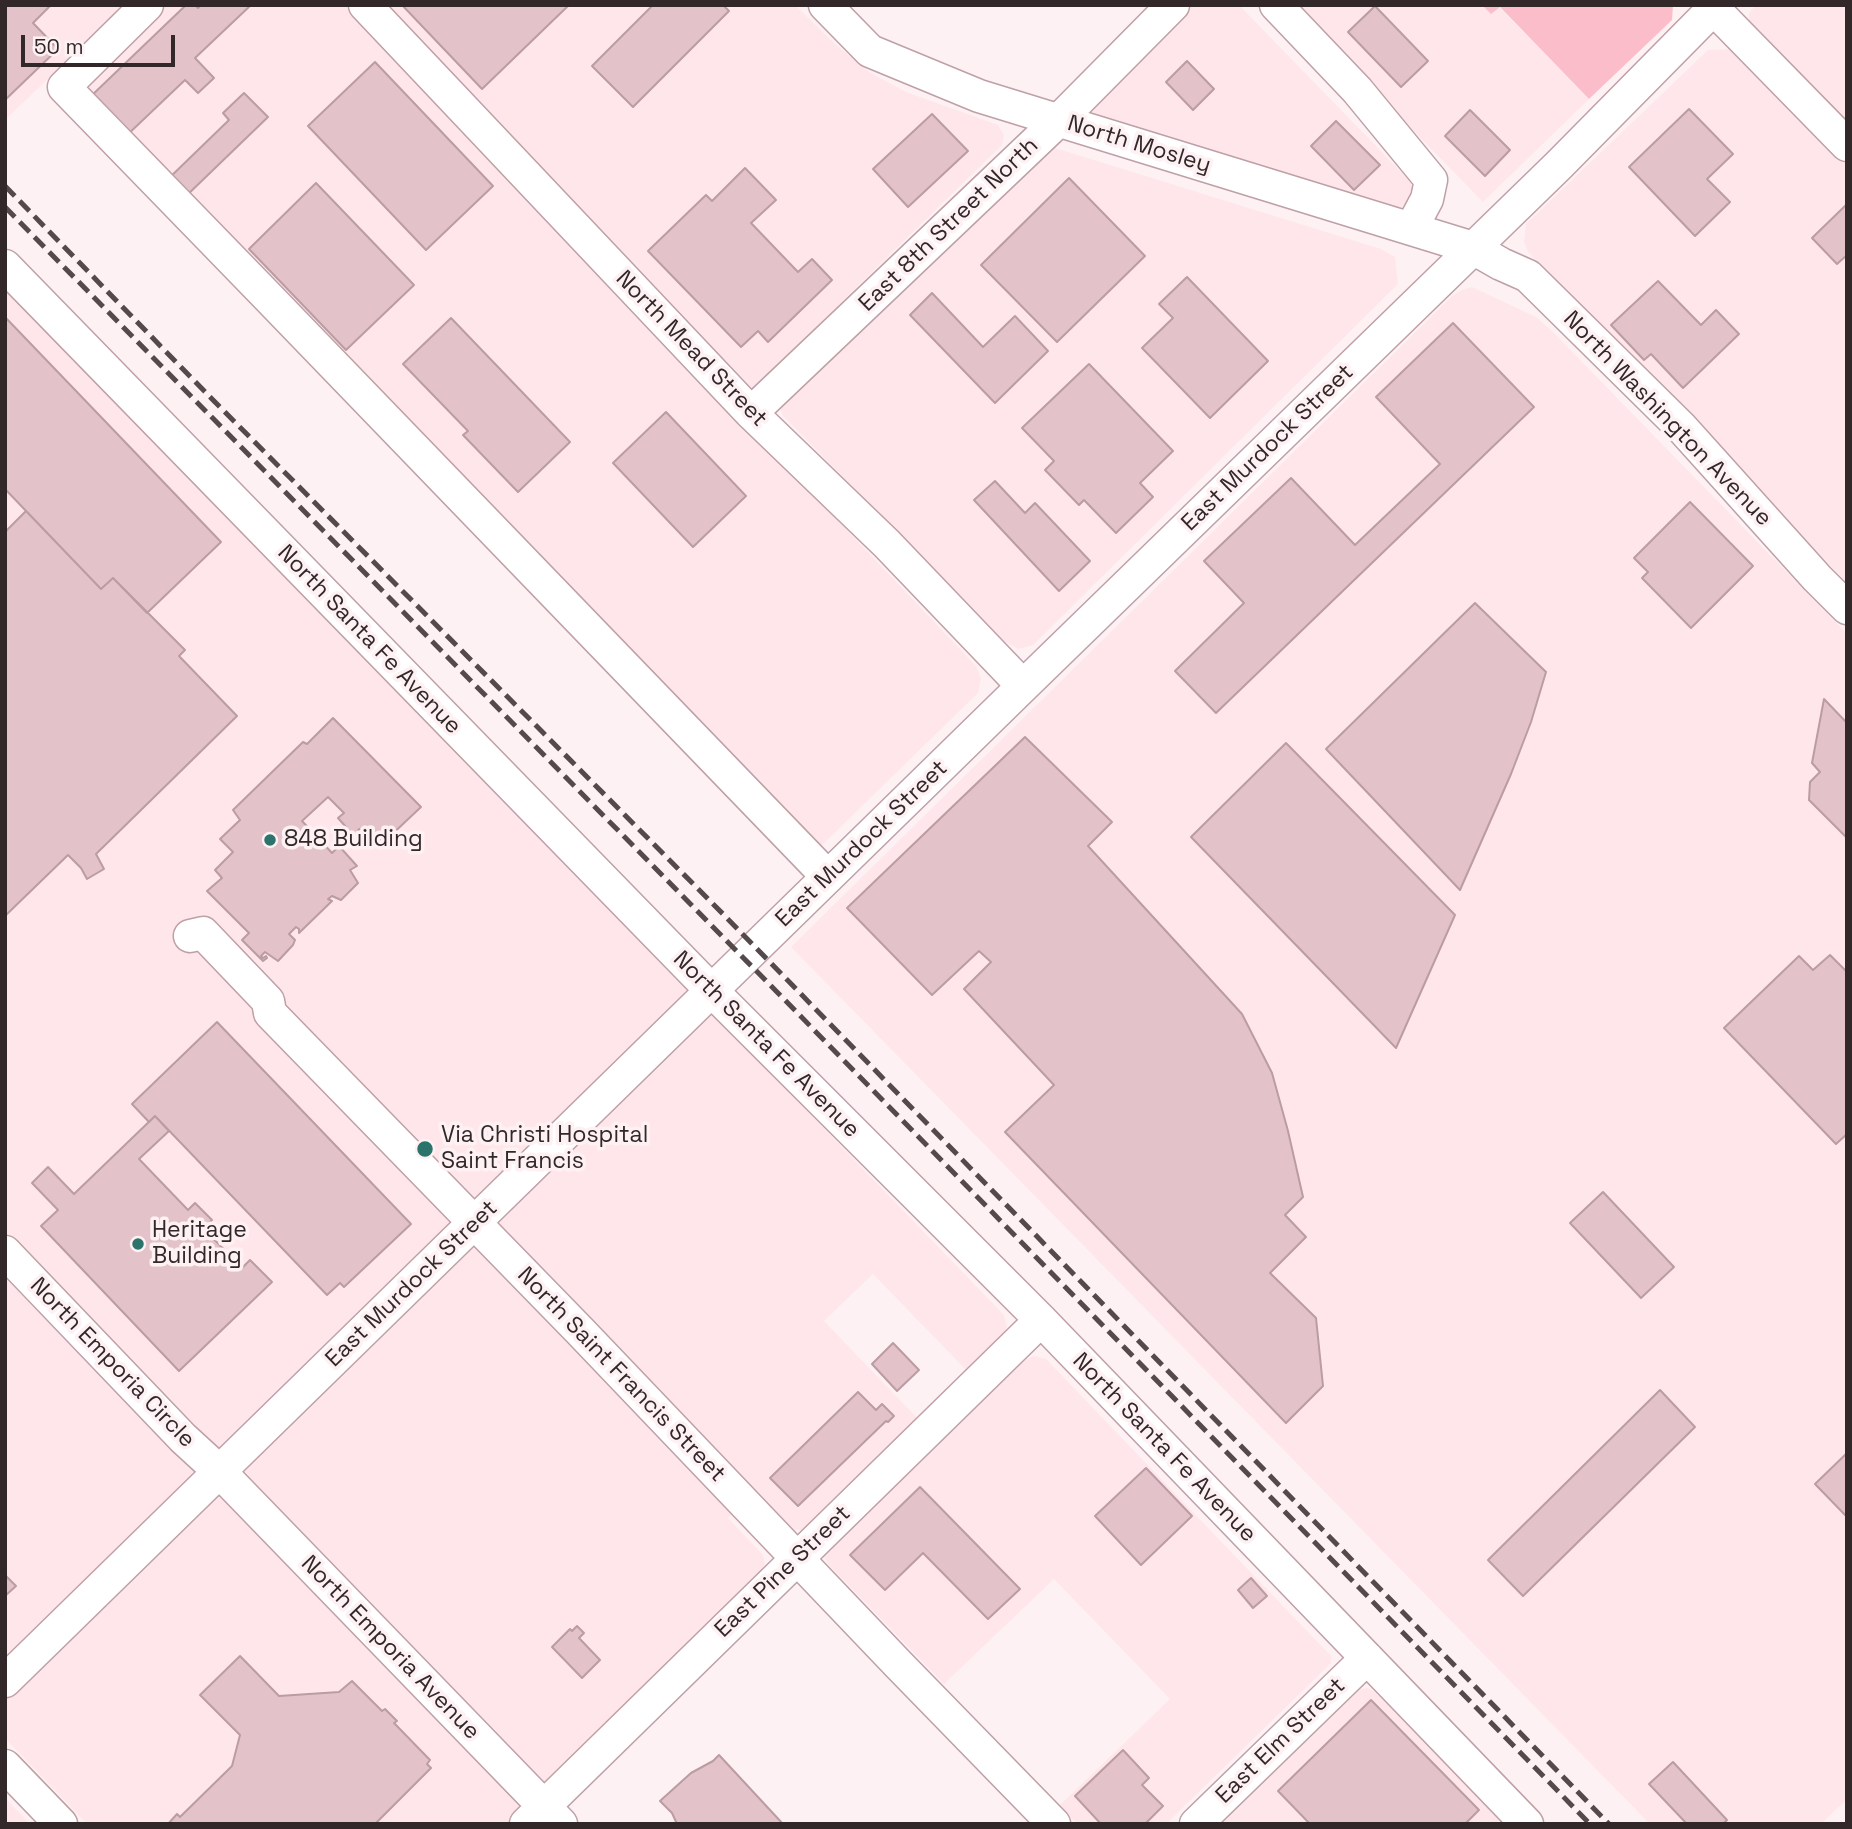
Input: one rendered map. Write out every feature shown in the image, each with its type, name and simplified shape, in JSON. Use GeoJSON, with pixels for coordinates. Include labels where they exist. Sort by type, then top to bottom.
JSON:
{"type":"FeatureCollection","features":[{"type":"Feature","properties":{"kind":"street"},"geometry":{"type":"LineString","coordinates":[[147,5],[64,88],[828,877]]}},
{"type":"Feature","properties":{"kind":"street","name":"North Mead Street"},"geometry":{"type":"LineString","coordinates":[[365,5],[751,413],[887,544],[1023,686]]}},
{"type":"Feature","properties":{"kind":"street","name":"North Mosley"},"geometry":{"type":"LineString","coordinates":[[825,5],[870,51],[979,96],[1473,248]]}},
{"type":"Feature","properties":{"kind":"street","name":"East 8th Street North"},"geometry":{"type":"LineString","coordinates":[[751,413],[1059,120],[1173,5]]}},
{"type":"Feature","properties":{"kind":"street"},"geometry":{"type":"LineString","coordinates":[[1276,5],[1357,90],[1431,180],[1427,199],[1411,229]]}},
{"type":"Feature","properties":{"kind":"street"},"geometry":{"type":"LineString","coordinates":[[1714,7],[1847,145]]}},
{"type":"Feature","properties":{"kind":"street","name":"East Murdock Street"},"geometry":{"type":"LineString","coordinates":[[5,1681],[1559,165],[1714,7]]}},
{"type":"Feature","properties":{"kind":"street","name":"North Washington Avenue"},"geometry":{"type":"LineString","coordinates":[[1473,248],[1528,276],[1682,428],[1847,608]]}},
{"type":"Feature","properties":{"kind":"street","name":"North Santa Fe Avenue"},"geometry":{"type":"LineString","coordinates":[[5,266],[712,991],[1041,1320],[1527,1824]]}},
{"type":"Feature","properties":{"kind":"street","name":"North Saint Francis Street"},"geometry":{"type":"LineString","coordinates":[[190,936],[203,933],[268,1001],[270,1013],[1054,1824]]}},
{"type":"Feature","properties":{"kind":"street","name":"North Emporia Circle"},"geometry":{"type":"LineString","coordinates":[[5,1252],[219,1472]]}},
{"type":"Feature","properties":{"kind":"street","name":"East Pine Street"},"geometry":{"type":"LineString","coordinates":[[544,1818],[797,1558],[1041,1320]]}},
{"type":"Feature","properties":{"kind":"street","name":"North Emporia Avenue"},"geometry":{"type":"LineString","coordinates":[[219,1472],[544,1818]]}},
{"type":"Feature","properties":{"kind":"street","name":"East Elm Street"},"geometry":{"type":"LineString","coordinates":[[1196,1824],[1367,1658]]}},
{"type":"Feature","properties":{"kind":"street"},"geometry":{"type":"LineString","coordinates":[[5,1766],[61,1824]]}},
{"type":"Feature","properties":{"kind":"shaded area"},"geometry":{"type":"Polygon","coordinates":[[[5,5],[795,5],[836,45],[869,72],[906,92],[998,125],[1004,135],[1002,145],[732,409],[976,666],[981,678],[978,693],[820,847],[810,852],[54,73],[5,120],[5,5]]]}},
{"type":"Feature","properties":{"kind":"shaded area"},"geometry":{"type":"Polygon","coordinates":[[[1189,5],[1239,5],[1410,181],[1413,190],[1410,200],[1401,207],[1388,208],[1101,118],[1089,110],[1090,101],[1189,5]]]}},
{"type":"Feature","properties":{"kind":"shaded area"},"geometry":{"type":"Polygon","coordinates":[[[1291,5],[1482,5],[1491,14],[1499,7],[1589,99],[1483,202],[1291,5]]]}},
{"type":"Feature","properties":{"kind":"shaded area"},"geometry":{"type":"Polygon","coordinates":[[[1482,5],[1673,5],[1672,20],[1589,99],[1500,7],[1491,14],[1482,5]]]}},
{"type":"Feature","properties":{"kind":"shaded area"},"geometry":{"type":"Polygon","coordinates":[[[1756,5],[1847,5],[1847,130],[1749,23],[1749,13],[1756,5]]]}},
{"type":"Feature","properties":{"kind":"shaded area"},"geometry":{"type":"Polygon","coordinates":[[[1732,49],[1847,165],[1847,583],[1528,252],[1524,242],[1526,224],[1708,50],[1732,49]]]}},
{"type":"Feature","properties":{"kind":"shaded area"},"geometry":{"type":"Polygon","coordinates":[[[1052,147],[1381,249],[1395,257],[1398,284],[1033,645],[1018,649],[1004,641],[783,416],[779,405],[1052,147]]]}},
{"type":"Feature","properties":{"kind":"shaded area","name":"Via Christi Hospital Saint Francis"},"geometry":{"type":"Polygon","coordinates":[[[5,281],[1004,1315],[1007,1327],[1001,1340],[968,1372],[873,1274],[824,1321],[919,1420],[811,1525],[802,1530],[794,1530],[757,1491],[728,1518],[763,1555],[765,1564],[760,1575],[506,1824],[87,1824],[5,1738],[5,281]]]}},
{"type":"Feature","properties":{"kind":"shaded area"},"geometry":{"type":"Polygon","coordinates":[[[1472,287],[1536,317],[1552,331],[1847,634],[1847,1799],[1821,1824],[1650,1824],[791,947],[1452,296],[1472,287]]]}},
{"type":"Feature","properties":{"kind":"shaded area"},"geometry":{"type":"Polygon","coordinates":[[[1034,1356],[1046,1359],[1331,1656],[1331,1663],[1166,1824],[1077,1824],[1060,1805],[1170,1699],[1054,1579],[944,1684],[824,1557],[827,1548],[926,1448],[1020,1362],[1034,1356]]]}},
{"type":"Feature","properties":{"kind":"shaded area"},"geometry":{"type":"Polygon","coordinates":[[[1368,1688],[1376,1693],[1504,1824],[1219,1824],[1359,1689],[1368,1688]]]}},
{"type":"Feature","properties":{"kind":"shaded area"},"geometry":{"type":"Polygon","coordinates":[[[5,1798],[30,1824],[5,1824],[5,1798]]]}},
{"type":"Feature","properties":{"kind":"building"},"geometry":{"type":"Polygon","coordinates":[[[5,5],[51,5],[33,23],[58,49],[5,100],[5,5]]]}},
{"type":"Feature","properties":{"kind":"building"},"geometry":{"type":"Polygon","coordinates":[[[186,5],[195,5],[198,8],[201,5],[251,5],[195,58],[214,78],[198,93],[185,80],[124,138],[88,99],[186,5]]]}},
{"type":"Feature","properties":{"kind":"building"},"geometry":{"type":"Polygon","coordinates":[[[402,5],[569,5],[482,89],[402,5]]]}},
{"type":"Feature","properties":{"kind":"building"},"geometry":{"type":"Polygon","coordinates":[[[653,5],[723,5],[729,11],[633,107],[592,66],[653,5]]]}},
{"type":"Feature","properties":{"kind":"building"},"geometry":{"type":"Polygon","coordinates":[[[1375,6],[1428,61],[1401,87],[1348,32],[1375,6]]]}},
{"type":"Feature","properties":{"kind":"building"},"geometry":{"type":"Polygon","coordinates":[[[1187,61],[1214,89],[1193,110],[1166,82],[1187,61]]]}},
{"type":"Feature","properties":{"kind":"building"},"geometry":{"type":"Polygon","coordinates":[[[375,62],[493,186],[426,250],[308,126],[375,62]]]}},
{"type":"Feature","properties":{"kind":"building"},"geometry":{"type":"Polygon","coordinates":[[[244,93],[268,117],[183,199],[165,182],[229,120],[223,113],[244,93]]]}},
{"type":"Feature","properties":{"kind":"building"},"geometry":{"type":"Polygon","coordinates":[[[1689,109],[1733,154],[1707,179],[1730,202],[1695,236],[1629,167],[1689,109]]]}},
{"type":"Feature","properties":{"kind":"building"},"geometry":{"type":"Polygon","coordinates":[[[1470,110],[1510,150],[1485,176],[1445,136],[1470,110]]]}},
{"type":"Feature","properties":{"kind":"building"},"geometry":{"type":"Polygon","coordinates":[[[932,114],[968,151],[908,207],[873,169],[932,114]]]}},
{"type":"Feature","properties":{"kind":"building"},"geometry":{"type":"Polygon","coordinates":[[[1336,121],[1380,165],[1354,190],[1311,146],[1336,121]]]}},
{"type":"Feature","properties":{"kind":"building"},"geometry":{"type":"Polygon","coordinates":[[[745,168],[776,200],[751,223],[798,272],[812,259],[832,280],[768,342],[758,331],[741,347],[648,251],[706,195],[712,201],[745,168]]]}},
{"type":"Feature","properties":{"kind":"building"},"geometry":{"type":"Polygon","coordinates":[[[1069,178],[1145,256],[1057,342],[981,265],[1069,178]]]}},
{"type":"Feature","properties":{"kind":"building"},"geometry":{"type":"Polygon","coordinates":[[[316,183],[414,285],[346,350],[249,249],[316,183]]]}},
{"type":"Feature","properties":{"kind":"building"},"geometry":{"type":"Polygon","coordinates":[[[1846,205],[1847,255],[1837,264],[1812,238],[1846,205]]]}},
{"type":"Feature","properties":{"kind":"building"},"geometry":{"type":"Polygon","coordinates":[[[1187,277],[1268,361],[1210,418],[1142,348],[1173,318],[1159,304],[1187,277]]]}},
{"type":"Feature","properties":{"kind":"building"},"geometry":{"type":"Polygon","coordinates":[[[1658,281],[1701,325],[1716,310],[1739,334],[1683,388],[1651,354],[1644,360],[1611,325],[1658,281]]]}},
{"type":"Feature","properties":{"kind":"building"},"geometry":{"type":"Polygon","coordinates":[[[932,293],[983,347],[1015,316],[1048,351],[995,403],[910,315],[932,293]]]}},
{"type":"Feature","properties":{"kind":"building"},"geometry":{"type":"Polygon","coordinates":[[[5,317],[221,542],[147,613],[113,578],[101,589],[5,489],[5,317]]]}},
{"type":"Feature","properties":{"kind":"building"},"geometry":{"type":"Polygon","coordinates":[[[451,318],[570,442],[518,492],[463,435],[468,431],[403,364],[451,318]]]}},
{"type":"Feature","properties":{"kind":"building"},"geometry":{"type":"Polygon","coordinates":[[[1453,323],[1534,407],[1216,713],[1175,671],[1244,603],[1204,561],[1291,478],[1355,545],[1440,464],[1376,397],[1453,323]]]}},
{"type":"Feature","properties":{"kind":"building"},"geometry":{"type":"Polygon","coordinates":[[[1089,364],[1173,451],[1140,483],[1153,497],[1116,533],[1084,500],[1079,505],[1045,470],[1054,461],[1022,428],[1089,364]]]}},
{"type":"Feature","properties":{"kind":"building"},"geometry":{"type":"Polygon","coordinates":[[[666,412],[746,496],[693,547],[613,463],[666,412]]]}},
{"type":"Feature","properties":{"kind":"building"},"geometry":{"type":"Polygon","coordinates":[[[995,481],[1025,513],[1035,503],[1090,561],[1059,591],[974,500],[995,481]]]}},
{"type":"Feature","properties":{"kind":"building"},"geometry":{"type":"Polygon","coordinates":[[[1690,502],[1753,566],[1691,628],[1642,578],[1648,572],[1634,558],[1690,502]]]}},
{"type":"Feature","properties":{"kind":"building"},"geometry":{"type":"Polygon","coordinates":[[[26,511],[101,589],[113,578],[185,650],[179,656],[237,716],[96,854],[104,869],[87,879],[81,868],[68,855],[5,916],[5,532],[26,511]]]}},
{"type":"Feature","properties":{"kind":"building"},"geometry":{"type":"Polygon","coordinates":[[[1475,603],[1546,672],[1511,774],[1460,890],[1326,749],[1475,603]]]}},
{"type":"Feature","properties":{"kind":"building"},"geometry":{"type":"Polygon","coordinates":[[[1824,699],[1847,723],[1847,838],[1809,800],[1810,782],[1820,772],[1812,763],[1824,699]]]}},
{"type":"Feature","properties":{"kind":"building","name":"848 Building"},"geometry":{"type":"Polygon","coordinates":[[[333,718],[421,807],[386,840],[381,838],[375,845],[359,829],[354,836],[338,818],[344,813],[328,797],[302,821],[332,853],[339,846],[357,866],[350,870],[358,883],[341,900],[332,896],[328,899],[332,901],[299,933],[296,927],[289,934],[295,940],[293,945],[278,961],[265,952],[261,956],[267,958],[263,961],[242,940],[249,933],[207,891],[222,878],[215,870],[233,852],[220,839],[240,820],[233,810],[303,742],[307,744],[333,718]]]}},
{"type":"Feature","properties":{"kind":"building"},"geometry":{"type":"Polygon","coordinates":[[[1025,737],[1112,822],[1088,846],[1242,1014],[1272,1073],[1303,1197],[1285,1215],[1306,1237],[1270,1273],[1316,1318],[1323,1386],[1286,1423],[1005,1132],[1054,1085],[964,989],[991,962],[979,951],[932,995],[847,908],[1025,737]]]}},
{"type":"Feature","properties":{"kind":"building"},"geometry":{"type":"Polygon","coordinates":[[[1286,743],[1455,915],[1396,1048],[1191,837],[1286,743]]]}},
{"type":"Feature","properties":{"kind":"building"},"geometry":{"type":"Polygon","coordinates":[[[1830,955],[1847,972],[1847,1134],[1836,1144],[1724,1028],[1799,956],[1813,970],[1830,955]]]}},
{"type":"Feature","properties":{"kind":"building"},"geometry":{"type":"Polygon","coordinates":[[[217,1022],[411,1224],[344,1287],[340,1283],[327,1295],[155,1116],[149,1122],[132,1104],[217,1022]]]}},
{"type":"Feature","properties":{"kind":"building","name":"Heritage Building"},"geometry":{"type":"Polygon","coordinates":[[[155,1116],[169,1131],[139,1159],[188,1210],[195,1203],[212,1220],[204,1229],[242,1268],[250,1260],[272,1282],[179,1371],[41,1226],[58,1210],[32,1183],[48,1167],[74,1194],[155,1116]]]}},
{"type":"Feature","properties":{"kind":"building"},"geometry":{"type":"Polygon","coordinates":[[[1603,1192],[1674,1267],[1641,1298],[1570,1223],[1603,1192]]]}},
{"type":"Feature","properties":{"kind":"building"},"geometry":{"type":"Polygon","coordinates":[[[893,1343],[919,1370],[897,1391],[872,1364],[893,1343]]]}},
{"type":"Feature","properties":{"kind":"building"},"geometry":{"type":"Polygon","coordinates":[[[1660,1390],[1695,1427],[1523,1596],[1488,1560],[1660,1390]]]}},
{"type":"Feature","properties":{"kind":"building"},"geometry":{"type":"Polygon","coordinates":[[[858,1392],[876,1410],[882,1404],[894,1416],[798,1506],[770,1478],[858,1392]]]}},
{"type":"Feature","properties":{"kind":"building"},"geometry":{"type":"Polygon","coordinates":[[[1847,1453],[1847,1517],[1815,1484],[1847,1453]]]}},
{"type":"Feature","properties":{"kind":"building"},"geometry":{"type":"Polygon","coordinates":[[[1146,1468],[1192,1516],[1141,1565],[1095,1516],[1146,1468]]]}},
{"type":"Feature","properties":{"kind":"building"},"geometry":{"type":"Polygon","coordinates":[[[920,1487],[1020,1589],[988,1619],[923,1553],[885,1590],[850,1555],[920,1487]]]}},
{"type":"Feature","properties":{"kind":"building"},"geometry":{"type":"Polygon","coordinates":[[[5,1575],[16,1586],[5,1596],[5,1575]]]}},
{"type":"Feature","properties":{"kind":"building"},"geometry":{"type":"Polygon","coordinates":[[[1251,1578],[1267,1596],[1253,1608],[1238,1590],[1251,1578]]]}},
{"type":"Feature","properties":{"kind":"building"},"geometry":{"type":"Polygon","coordinates":[[[577,1626],[584,1633],[579,1638],[600,1660],[582,1678],[552,1647],[570,1629],[572,1631],[577,1626]]]}},
{"type":"Feature","properties":{"kind":"building"},"geometry":{"type":"Polygon","coordinates":[[[240,1656],[279,1696],[339,1692],[352,1681],[382,1711],[385,1709],[397,1721],[394,1723],[430,1760],[427,1764],[431,1768],[375,1824],[168,1824],[177,1814],[180,1817],[232,1766],[240,1735],[200,1695],[240,1656]]]}},
{"type":"Feature","properties":{"kind":"building"},"geometry":{"type":"Polygon","coordinates":[[[1371,1700],[1479,1810],[1465,1824],[1310,1824],[1278,1791],[1371,1700]]]}},
{"type":"Feature","properties":{"kind":"building"},"geometry":{"type":"Polygon","coordinates":[[[1123,1750],[1149,1778],[1142,1785],[1163,1806],[1145,1824],[1101,1824],[1075,1796],[1123,1750]]]}},
{"type":"Feature","properties":{"kind":"building"},"geometry":{"type":"Polygon","coordinates":[[[719,1755],[783,1824],[677,1824],[672,1813],[660,1801],[691,1773],[719,1755]]]}},
{"type":"Feature","properties":{"kind":"building"},"geometry":{"type":"Polygon","coordinates":[[[1673,1762],[1727,1820],[1723,1824],[1687,1824],[1649,1784],[1673,1762]]]}},
{"type":"Feature","properties":{"kind":"railway"},"geometry":{"type":"LineString","coordinates":[[5,186],[212,399],[724,915],[1609,1824]]}},
{"type":"Feature","properties":{"kind":"railway"},"geometry":{"type":"LineString","coordinates":[[5,207],[1590,1824]]}},
{"type":"Feature","properties":{"kind":"place","name":"848 Building"},"geometry":{"type":"Point","coordinates":[270,840]}},
{"type":"Feature","properties":{"kind":"place","name":"Via Christi Hospital Saint Francis"},"geometry":{"type":"Point","coordinates":[425,1149]}},
{"type":"Feature","properties":{"kind":"place","name":"Heritage Building"},"geometry":{"type":"Point","coordinates":[138,1244]}}]}
